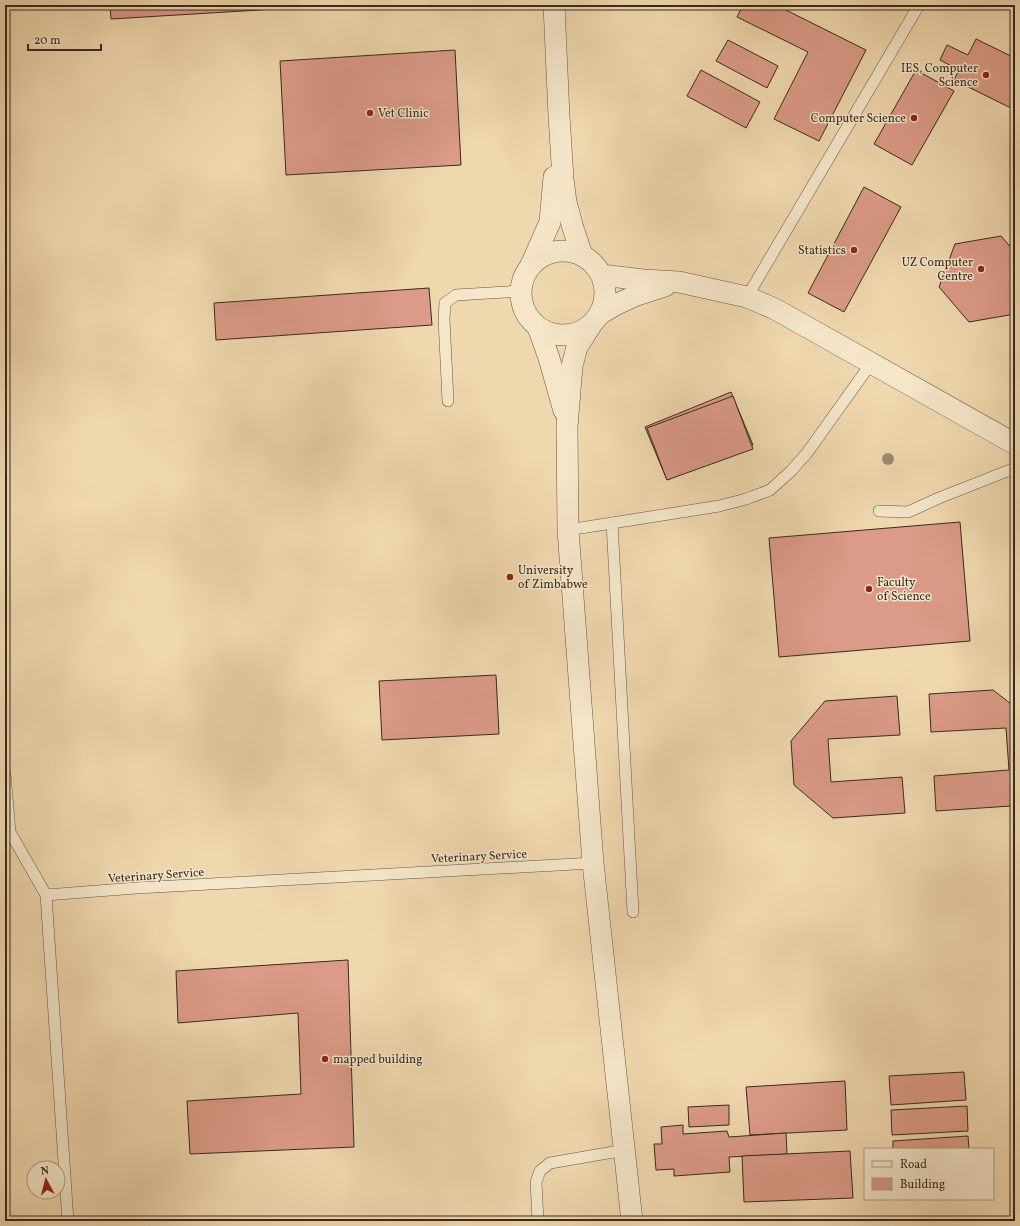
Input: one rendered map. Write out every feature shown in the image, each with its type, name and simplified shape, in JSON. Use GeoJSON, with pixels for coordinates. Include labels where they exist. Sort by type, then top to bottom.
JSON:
{"type":"FeatureCollection","features":[{"type":"Feature","properties":{"kind":"street"},"geometry":{"type":"LineString","coordinates":[[554,5],[563,179],[566,202],[582,255]]}},
{"type":"Feature","properties":{"kind":"street"},"geometry":{"type":"LineString","coordinates":[[559,116],[550,222],[524,277],[521,291],[522,304],[528,317],[538,327],[551,333],[565,335],[578,332],[615,305],[637,294],[679,282]]}},
{"type":"Feature","properties":{"kind":"street"},"geometry":{"type":"LineString","coordinates":[[531,265],[542,256],[555,251],[569,251],[582,255],[594,263],[602,275],[606,288],[605,302],[577,347],[572,366],[567,427],[568,530],[593,863],[632,1221]]}},
{"type":"Feature","properties":{"kind":"street"},"geometry":{"type":"LineString","coordinates":[[602,275],[679,282],[748,298],[775,309],[872,362],[1015,444]]}},
{"type":"Feature","properties":{"kind":"street"},"geometry":{"type":"LineString","coordinates":[[538,327],[560,396],[567,427]]}},
{"type":"Feature","properties":{"kind":"lane"},"geometry":{"type":"LineString","coordinates":[[748,298],[919,5]]}},
{"type":"Feature","properties":{"kind":"lane"},"geometry":{"type":"LineString","coordinates":[[448,401],[444,318],[445,303],[456,295],[521,291]]}},
{"type":"Feature","properties":{"kind":"lane"},"geometry":{"type":"LineString","coordinates":[[568,530],[719,506],[746,500],[770,490],[791,471],[807,453],[872,362]]}},
{"type":"Feature","properties":{"kind":"lane"},"geometry":{"type":"LineString","coordinates":[[880,511],[908,512],[1015,468]]}},
{"type":"Feature","properties":{"kind":"lane"},"geometry":{"type":"LineString","coordinates":[[612,523],[634,912]]}},
{"type":"Feature","properties":{"kind":"lane"},"geometry":{"type":"LineString","coordinates":[[5,774],[10,832],[46,895],[68,1221]]}},
{"type":"Feature","properties":{"kind":"lane","name":"Veterinary Service"},"geometry":{"type":"LineString","coordinates":[[46,895],[136,888],[593,863]]}},
{"type":"Feature","properties":{"kind":"lane"},"geometry":{"type":"LineString","coordinates":[[538,1221],[536,1182],[540,1170],[550,1163],[625,1150]]}},
{"type":"Feature","properties":{"kind":"building"},"geometry":{"type":"Polygon","coordinates":[[[110,5],[308,5],[309,7],[111,19],[110,5]]]}},
{"type":"Feature","properties":{"kind":"building"},"geometry":{"type":"Polygon","coordinates":[[[743,5],[776,5],[866,50],[819,141],[774,119],[808,52],[737,17],[743,5]]]}},
{"type":"Feature","properties":{"kind":"building","name":"IES, Computer Science"},"geometry":{"type":"Polygon","coordinates":[[[976,39],[1015,58],[1015,110],[954,80],[959,70],[940,60],[947,45],[968,55],[976,39]]]}},
{"type":"Feature","properties":{"kind":"building"},"geometry":{"type":"Polygon","coordinates":[[[728,40],[778,66],[767,88],[716,61],[728,40]]]}},
{"type":"Feature","properties":{"kind":"building","name":"Vet Clinic"},"geometry":{"type":"Polygon","coordinates":[[[455,50],[461,165],[286,175],[280,61],[455,50]]]}},
{"type":"Feature","properties":{"kind":"building"},"geometry":{"type":"Polygon","coordinates":[[[701,70],[760,102],[746,128],[687,96],[701,70]]]}},
{"type":"Feature","properties":{"kind":"building","name":"Computer Science"},"geometry":{"type":"Polygon","coordinates":[[[916,70],[954,91],[912,165],[874,144],[916,70]]]}},
{"type":"Feature","properties":{"kind":"building","name":"Statistics"},"geometry":{"type":"Polygon","coordinates":[[[864,187],[901,207],[844,312],[808,293],[864,187]]]}},
{"type":"Feature","properties":{"kind":"building","name":"UZ Computer Centre"},"geometry":{"type":"Polygon","coordinates":[[[1001,236],[1015,252],[1015,314],[969,322],[939,287],[955,244],[1001,236]]]}},
{"type":"Feature","properties":{"kind":"building"},"geometry":{"type":"Polygon","coordinates":[[[429,288],[432,325],[216,340],[214,303],[429,288]]]}},
{"type":"Feature","properties":{"kind":"building"},"geometry":{"type":"Polygon","coordinates":[[[731,392],[753,445],[667,480],[645,427],[731,392]]]}},
{"type":"Feature","properties":{"kind":"building"},"geometry":{"type":"Polygon","coordinates":[[[733,396],[753,449],[667,480],[647,428],[733,396]]]}},
{"type":"Feature","properties":{"kind":"building","name":"Faculty of Science"},"geometry":{"type":"Polygon","coordinates":[[[960,522],[970,641],[779,657],[769,538],[960,522]]]}},
{"type":"Feature","properties":{"kind":"building"},"geometry":{"type":"Polygon","coordinates":[[[496,675],[499,734],[382,740],[379,681],[496,675]]]}},
{"type":"Feature","properties":{"kind":"building"},"geometry":{"type":"Polygon","coordinates":[[[993,690],[1015,707],[1015,801],[1011,806],[936,811],[934,776],[1009,770],[1006,728],[931,732],[929,694],[993,690]]]}},
{"type":"Feature","properties":{"kind":"building"},"geometry":{"type":"Polygon","coordinates":[[[897,696],[900,735],[828,739],[831,782],[902,777],[905,813],[833,818],[794,785],[791,741],[825,701],[897,696]]]}},
{"type":"Feature","properties":{"kind":"building","name":"mapped building"},"geometry":{"type":"Polygon","coordinates":[[[348,960],[354,1147],[190,1154],[187,1101],[301,1094],[298,1013],[178,1023],[176,971],[348,960]]]}},
{"type":"Feature","properties":{"kind":"building"},"geometry":{"type":"Polygon","coordinates":[[[964,1072],[966,1100],[891,1105],[889,1076],[964,1072]]]}},
{"type":"Feature","properties":{"kind":"building"},"geometry":{"type":"Polygon","coordinates":[[[845,1081],[847,1130],[750,1135],[746,1087],[845,1081]]]}},
{"type":"Feature","properties":{"kind":"building"},"geometry":{"type":"Polygon","coordinates":[[[729,1105],[729,1125],[689,1127],[688,1107],[729,1105]]]}},
{"type":"Feature","properties":{"kind":"building"},"geometry":{"type":"Polygon","coordinates":[[[967,1106],[968,1131],[892,1135],[891,1110],[967,1106]]]}},
{"type":"Feature","properties":{"kind":"building"},"geometry":{"type":"Polygon","coordinates":[[[683,1125],[683,1134],[727,1131],[729,1137],[786,1133],[787,1154],[729,1157],[730,1172],[674,1176],[674,1169],[656,1170],[654,1144],[662,1144],[661,1127],[683,1125]]]}},
{"type":"Feature","properties":{"kind":"building"},"geometry":{"type":"Polygon","coordinates":[[[968,1136],[969,1148],[893,1148],[893,1141],[968,1136]]]}},
{"type":"Feature","properties":{"kind":"building"},"geometry":{"type":"Polygon","coordinates":[[[850,1151],[853,1198],[744,1202],[742,1156],[850,1151]]]}},
{"type":"Feature","properties":{"kind":"place","name":"IES, Computer Science"},"geometry":{"type":"Point","coordinates":[986,75]}},
{"type":"Feature","properties":{"kind":"place","name":"Vet Clinic"},"geometry":{"type":"Point","coordinates":[370,113]}},
{"type":"Feature","properties":{"kind":"place","name":"Computer Science"},"geometry":{"type":"Point","coordinates":[914,118]}},
{"type":"Feature","properties":{"kind":"place","name":"Statistics"},"geometry":{"type":"Point","coordinates":[854,250]}},
{"type":"Feature","properties":{"kind":"place","name":"UZ Computer Centre"},"geometry":{"type":"Point","coordinates":[981,269]}},
{"type":"Feature","properties":{"kind":"place","name":"University of Zimbabwe"},"geometry":{"type":"Point","coordinates":[510,577]}},
{"type":"Feature","properties":{"kind":"place","name":"Faculty of Science"},"geometry":{"type":"Point","coordinates":[869,589]}},
{"type":"Feature","properties":{"kind":"place","name":"mapped building"},"geometry":{"type":"Point","coordinates":[325,1059]}}]}
